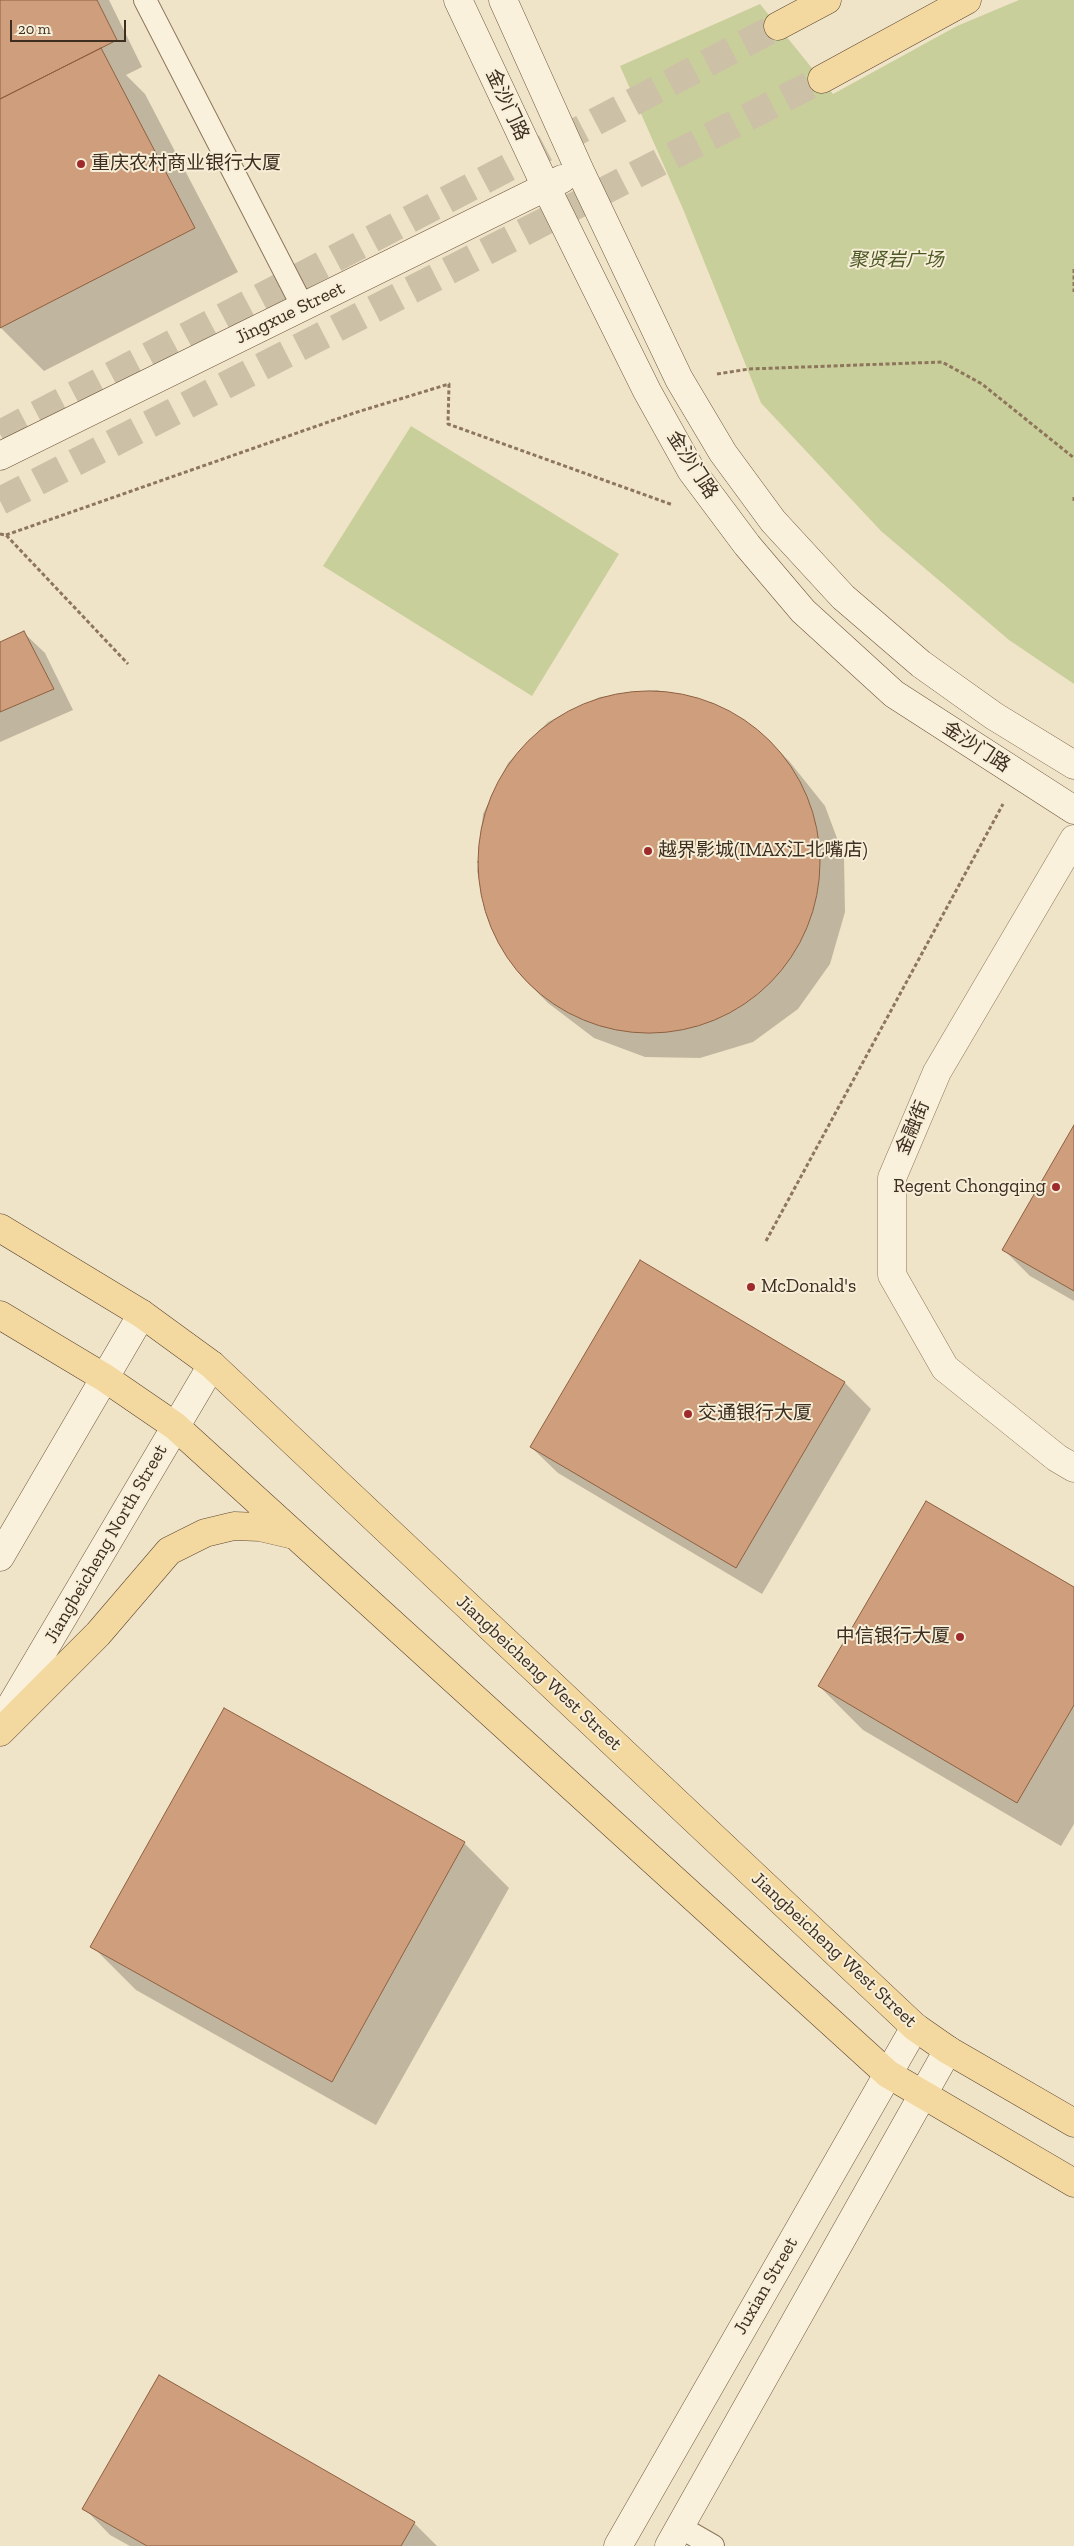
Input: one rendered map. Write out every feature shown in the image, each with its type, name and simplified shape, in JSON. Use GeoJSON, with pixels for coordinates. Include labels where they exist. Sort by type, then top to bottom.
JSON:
{"type":"FeatureCollection","features":[{"type":"Feature","properties":{"kind":"main road"},"geometry":{"type":"LineString","coordinates":[[778,26],[827,0]]}},
{"type":"Feature","properties":{"kind":"main road"},"geometry":{"type":"LineString","coordinates":[[822,79],[967,0]]}},
{"type":"Feature","properties":{"kind":"main road","name":"Jiangbeicheng West Street"},"geometry":{"type":"LineString","coordinates":[[0,1228],[142,1314],[212,1365],[914,2026],[948,2050],[1074,2123]]}},
{"type":"Feature","properties":{"kind":"main road"},"geometry":{"type":"LineString","coordinates":[[0,1315],[104,1378],[175,1426],[888,2074],[922,2096],[1074,2182]]}},
{"type":"Feature","properties":{"kind":"main road"},"geometry":{"type":"LineString","coordinates":[[0,1732],[98,1634],[169,1552],[205,1532],[234,1526],[260,1527],[296,1536]]}},
{"type":"Feature","properties":{"kind":"street","name":"金沙门路"},"geometry":{"type":"LineString","coordinates":[[458,0],[546,187],[657,409],[692,470],[746,545],[803,611],[894,694],[1074,810]]}},
{"type":"Feature","properties":{"kind":"street","name":"金沙门路"},"geometry":{"type":"LineString","coordinates":[[503,0],[580,171],[679,379],[723,453],[773,521],[843,597],[921,664],[994,716],[1074,765]]}},
{"type":"Feature","properties":{"kind":"street","name":"Jingxue Street"},"geometry":{"type":"LineString","coordinates":[[0,456],[580,171]]}},
{"type":"Feature","properties":{"kind":"street","name":"金融街"},"geometry":{"type":"LineString","coordinates":[[1074,839],[937,1072],[892,1178],[892,1275],[945,1368],[1057,1458],[1074,1468]]}},
{"type":"Feature","properties":{"kind":"street"},"geometry":{"type":"LineString","coordinates":[[0,1557],[142,1314]]}},
{"type":"Feature","properties":{"kind":"street","name":"Jiangbeicheng North Street"},"geometry":{"type":"LineString","coordinates":[[0,1724],[212,1365]]}},
{"type":"Feature","properties":{"kind":"street","name":"Juxian Street"},"geometry":{"type":"LineString","coordinates":[[618,2546],[914,2026]]}},
{"type":"Feature","properties":{"kind":"street"},"geometry":{"type":"LineString","coordinates":[[674,2537],[948,2050]]}},
{"type":"Feature","properties":{"kind":"lane"},"geometry":{"type":"LineString","coordinates":[[145,0],[303,307]]}},
{"type":"Feature","properties":{"kind":"lane"},"geometry":{"type":"LineString","coordinates":[[674,2537],[713,2546]]}},
{"type":"Feature","properties":{"kind":"path"},"geometry":{"type":"LineString","coordinates":[[1074,269],[1074,292]]}},
{"type":"Feature","properties":{"kind":"path"},"geometry":{"type":"LineString","coordinates":[[679,379],[749,369],[942,362],[982,384],[1074,458]]}},
{"type":"Feature","properties":{"kind":"path"},"geometry":{"type":"LineString","coordinates":[[6,536],[354,413],[449,384],[448,424],[678,507]]}},
{"type":"Feature","properties":{"kind":"path"},"geometry":{"type":"LineString","coordinates":[[0,534],[6,536],[128,664]]}},
{"type":"Feature","properties":{"kind":"path"},"geometry":{"type":"LineString","coordinates":[[766,1241],[1018,775]]}},
{"type":"Feature","properties":{"kind":"green space","name":"聚贤岩广场"},"geometry":{"type":"Polygon","coordinates":[[[1019,0],[1074,0],[1074,684],[1009,640],[881,531],[761,403],[683,209],[620,66],[760,4],[833,94],[957,26],[1019,0]]]}},
{"type":"Feature","properties":{"kind":"green space"},"geometry":{"type":"Polygon","coordinates":[[[411,426],[619,554],[532,696],[323,566],[411,426]]]}},
{"type":"Feature","properties":{"kind":"building"},"geometry":{"type":"Polygon","coordinates":[[[0,0],[97,0],[117,40],[0,99],[0,0]]]}},
{"type":"Feature","properties":{"kind":"building","name":"重庆农村商业银行大厦"},"geometry":{"type":"Polygon","coordinates":[[[101,48],[195,228],[0,328],[0,99],[101,48]]]}},
{"type":"Feature","properties":{"kind":"building"},"geometry":{"type":"Polygon","coordinates":[[[24,631],[54,689],[0,712],[0,642],[24,631]]]}},
{"type":"Feature","properties":{"kind":"building","name":"越界影城(IMAX江北嘴店)"},"geometry":{"type":"Polygon","coordinates":[[[649,691],[682,694],[714,704],[744,720],[770,741],[791,767],[807,797],[817,829],[820,862],[817,895],[807,927],[791,957],[770,983],[744,1004],[714,1020],[682,1030],[649,1033],[616,1030],[584,1020],[554,1004],[528,983],[507,957],[491,927],[481,895],[478,862],[481,829],[491,797],[507,767],[528,741],[554,720],[584,704],[616,694],[649,691]]]}},
{"type":"Feature","properties":{"kind":"building","name":"Regent Chongqing"},"geometry":{"type":"Polygon","coordinates":[[[1074,1125],[1074,1291],[1002,1250],[1074,1125]]]}},
{"type":"Feature","properties":{"kind":"building","name":"交通银行大厦"},"geometry":{"type":"Polygon","coordinates":[[[640,1260],[845,1382],[736,1568],[530,1447],[640,1260]]]}},
{"type":"Feature","properties":{"kind":"building","name":"中信银行大厦"},"geometry":{"type":"Polygon","coordinates":[[[926,1501],[1074,1587],[1074,1705],[1017,1803],[818,1686],[926,1501]]]}},
{"type":"Feature","properties":{"kind":"building"},"geometry":{"type":"Polygon","coordinates":[[[224,1708],[465,1842],[332,2082],[90,1947],[224,1708]]]}},
{"type":"Feature","properties":{"kind":"building"},"geometry":{"type":"Polygon","coordinates":[[[159,2375],[415,2522],[401,2546],[147,2546],[82,2509],[159,2375]]]}},
{"type":"Feature","properties":{"kind":"tunnel"},"geometry":{"type":"LineString","coordinates":[[0,434],[778,26]]}},
{"type":"Feature","properties":{"kind":"tunnel"},"geometry":{"type":"LineString","coordinates":[[0,501],[822,79]]}},
{"type":"Feature","properties":{"kind":"place","name":"重庆农村商业银行大厦"},"geometry":{"type":"Point","coordinates":[81,164]}},
{"type":"Feature","properties":{"kind":"place","name":"越界影城(IMAX江北嘴店)"},"geometry":{"type":"Point","coordinates":[648,851]}},
{"type":"Feature","properties":{"kind":"place","name":"Regent Chongqing"},"geometry":{"type":"Point","coordinates":[1056,1187]}},
{"type":"Feature","properties":{"kind":"place","name":"McDonald's"},"geometry":{"type":"Point","coordinates":[751,1287]}},
{"type":"Feature","properties":{"kind":"place","name":"交通银行大厦"},"geometry":{"type":"Point","coordinates":[688,1414]}},
{"type":"Feature","properties":{"kind":"place","name":"中信银行大厦"},"geometry":{"type":"Point","coordinates":[960,1637]}}]}
